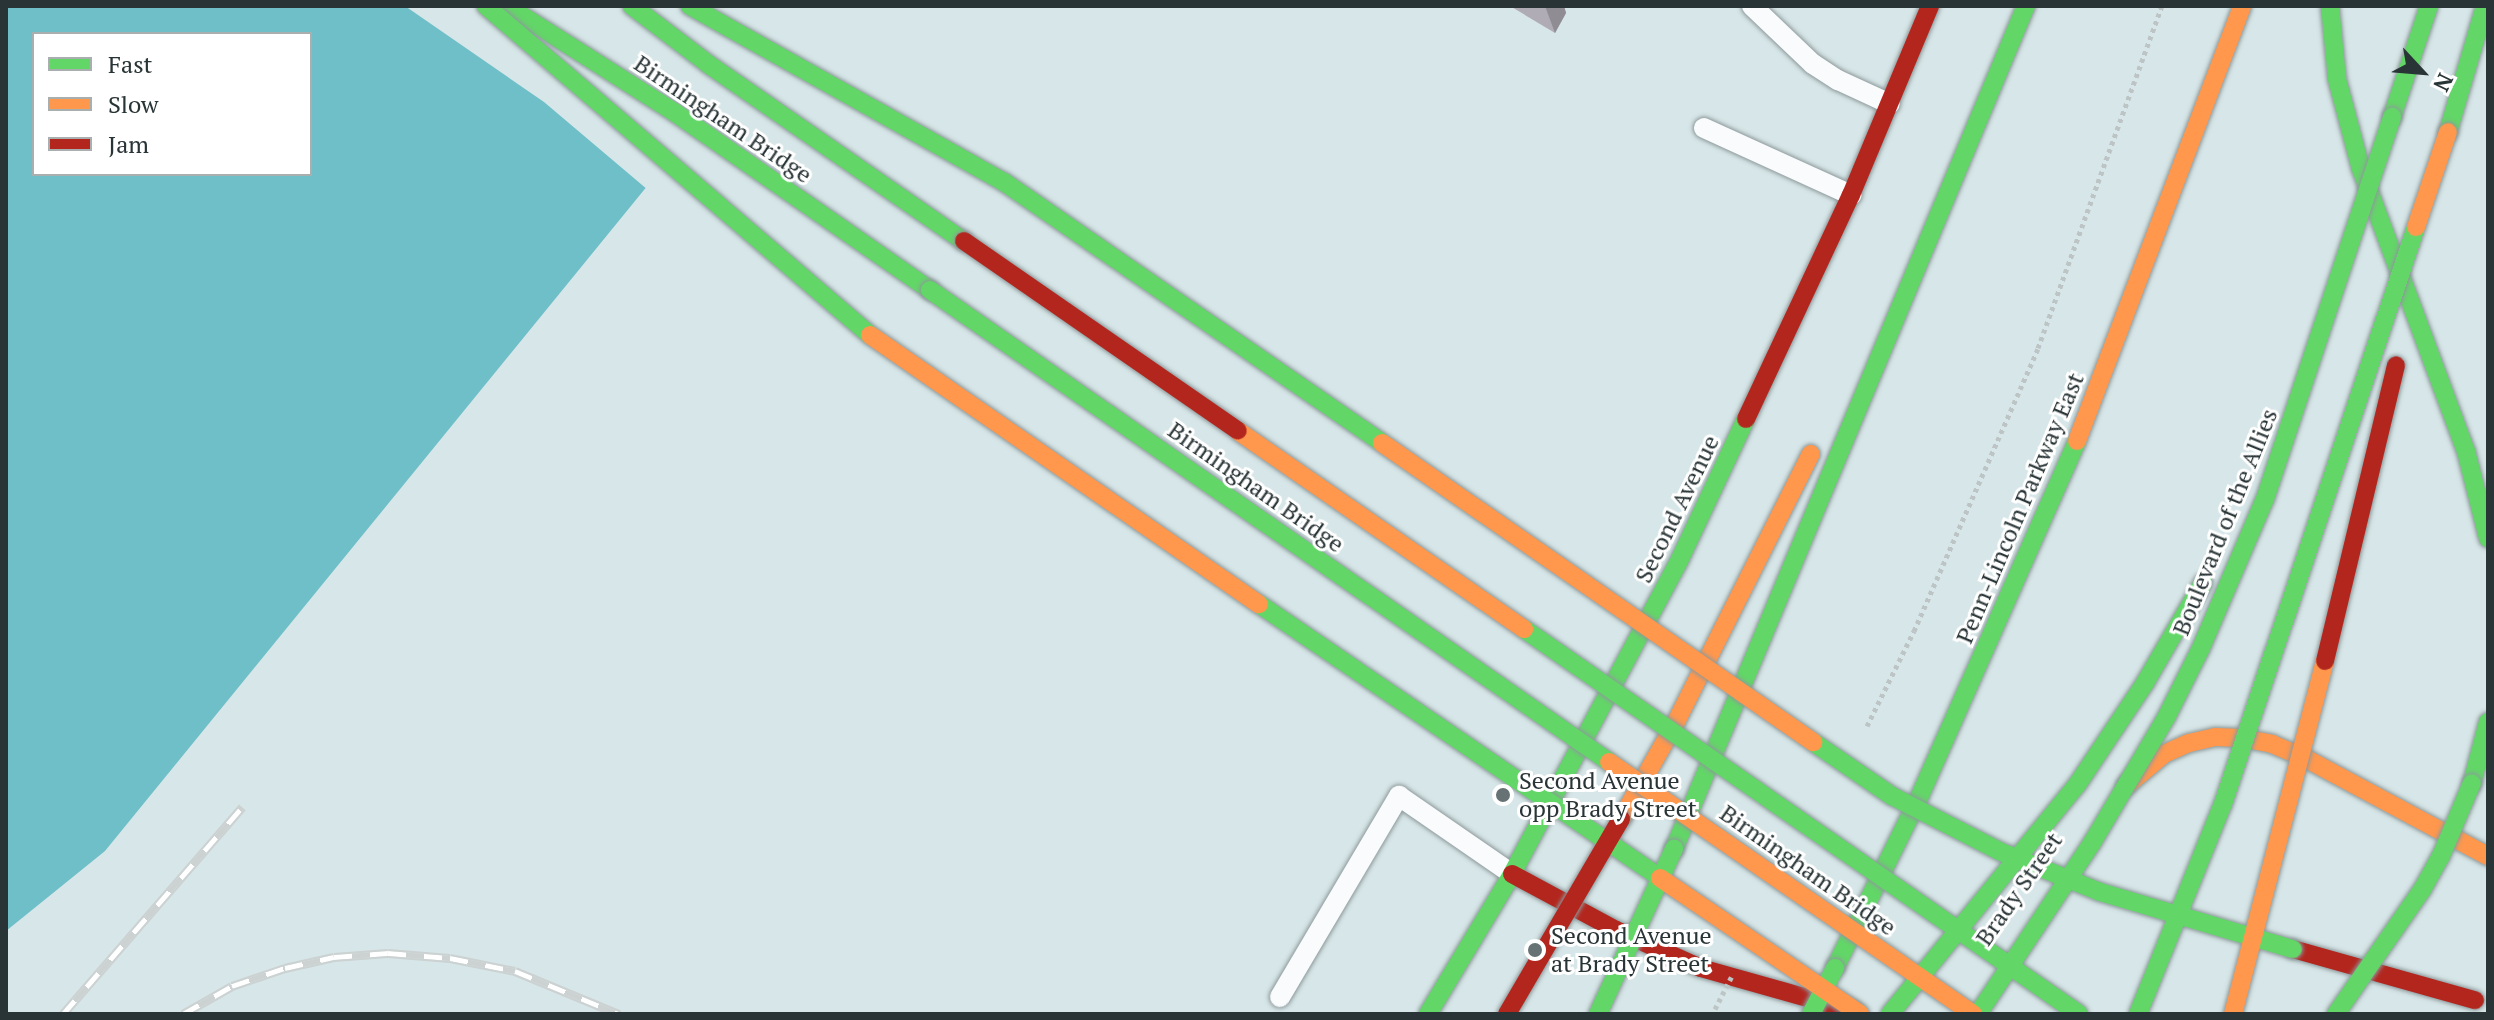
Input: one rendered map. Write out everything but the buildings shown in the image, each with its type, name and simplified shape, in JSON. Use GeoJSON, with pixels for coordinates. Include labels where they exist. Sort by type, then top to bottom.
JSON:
{"type":"FeatureCollection","features":[{"type":"Feature","properties":{"kind":"main road"},"geometry":{"type":"LineString","coordinates":[[486,6],[888,350],[1860,1014]]}},
{"type":"Feature","properties":{"kind":"main road","name":"Birmingham Bridge"},"geometry":{"type":"LineString","coordinates":[[507,6],[674,112],[1976,1014]]}},
{"type":"Feature","properties":{"kind":"main road","name":"Birmingham Bridge"},"geometry":{"type":"LineString","coordinates":[[632,6],[708,64],[2079,1014]]}},
{"type":"Feature","properties":{"kind":"main road"},"geometry":{"type":"LineString","coordinates":[[690,6],[1004,182],[1892,796],[1999,851],[2100,892],[2475,1000]]}},
{"type":"Feature","properties":{"kind":"main road","name":"Second Avenue"},"geometry":{"type":"LineString","coordinates":[[1428,1014],[1512,874],[1680,559],[1851,195],[1930,6]]}},
{"type":"Feature","properties":{"kind":"main road"},"geometry":{"type":"LineString","coordinates":[[1598,1014],[1674,849],[2026,6]]}},
{"type":"Feature","properties":{"kind":"main road","name":"Penn-Lincoln Parkway East"},"geometry":{"type":"LineString","coordinates":[[1811,1014],[1919,798],[2074,449],[2242,6]]}},
{"type":"Feature","properties":{"kind":"main road"},"geometry":{"type":"LineString","coordinates":[[2330,6],[2337,79],[2361,169],[2466,451],[2488,538]]}},
{"type":"Feature","properties":{"kind":"main road","name":"Boulevard of the Allies"},"geometry":{"type":"LineString","coordinates":[[1976,1014],[2068,880],[2167,716],[2229,586],[2300,401],[2429,6]]}},
{"type":"Feature","properties":{"kind":"main road"},"geometry":{"type":"LineString","coordinates":[[2138,1014],[2223,804],[2448,132],[2485,6]]}},
{"type":"Feature","properties":{"kind":"main road"},"geometry":{"type":"LineString","coordinates":[[1856,365],[1975,127]]}},
{"type":"Feature","properties":{"kind":"main road"},"geometry":{"type":"LineString","coordinates":[[2233,1014],[2357,540],[2448,132]]}},
{"type":"Feature","properties":{"kind":"main road"},"geometry":{"type":"LineString","coordinates":[[1890,1014],[2077,785],[2145,683],[2219,556],[2300,401]]}},
{"type":"Feature","properties":{"kind":"main road"},"geometry":{"type":"LineString","coordinates":[[1507,1014],[1676,722],[1821,436]]}},
{"type":"Feature","properties":{"kind":"main road"},"geometry":{"type":"LineString","coordinates":[[2336,1014],[2422,890],[2441,856],[2472,783],[2488,722]]}},
{"type":"Feature","properties":{"kind":"main road","name":"Brady Street"},"geometry":{"type":"LineString","coordinates":[[1512,874],[1616,930],[1701,968],[1850,1010],[1922,1007],[1974,983],[2009,948],[2120,791],[2164,754],[2189,743],[2215,737],[2272,744],[2341,775],[2488,856]]}},
{"type":"Feature","properties":{"kind":"lane"},"geometry":{"type":"LineString","coordinates":[[1752,6],[1813,64],[1838,80],[1890,104]]}},
{"type":"Feature","properties":{"kind":"lane"},"geometry":{"type":"LineString","coordinates":[[1704,128],[1851,195]]}},
{"type":"Feature","properties":{"kind":"lane"},"geometry":{"type":"LineString","coordinates":[[1280,997],[1399,796],[1512,874]]}},
{"type":"Feature","properties":{"kind":"path"},"geometry":{"type":"LineString","coordinates":[[1862,736],[1926,604],[2038,348],[2162,6]]}},
{"type":"Feature","properties":{"kind":"water"},"geometry":{"type":"Polygon","coordinates":[[[6,6],[794,6],[105,851],[6,931],[6,6]]]}},
{"type":"Feature","properties":{"kind":"pier"},"geometry":{"type":"Polygon","coordinates":[[[405,6],[789,6],[796,10],[648,190],[544,102],[405,6]]]}},
{"type":"Feature","properties":{"kind":"railway"},"geometry":{"type":"LineString","coordinates":[[63,1014],[242,807]]}},
{"type":"Feature","properties":{"kind":"railway"},"geometry":{"type":"LineString","coordinates":[[183,1014],[232,986],[285,968],[334,957],[388,953],[450,958],[515,971],[619,1014]]}},
{"type":"Feature","properties":{"kind":"traffic: fast"},"geometry":{"type":"LineString","coordinates":[[486,6],[870,335]]}},
{"type":"Feature","properties":{"kind":"traffic: fast"},"geometry":{"type":"LineString","coordinates":[[507,6],[674,112],[930,290]]}},
{"type":"Feature","properties":{"kind":"traffic: fast"},"geometry":{"type":"LineString","coordinates":[[632,6],[708,64],[964,241]]}},
{"type":"Feature","properties":{"kind":"traffic: fast"},"geometry":{"type":"LineString","coordinates":[[690,6],[1004,182],[1382,443]]}},
{"type":"Feature","properties":{"kind":"traffic: fast"},"geometry":{"type":"LineString","coordinates":[[1674,849],[2026,6]]}},
{"type":"Feature","properties":{"kind":"traffic: fast"},"geometry":{"type":"LineString","coordinates":[[2330,6],[2337,79],[2361,169],[2466,451],[2488,538]]}},
{"type":"Feature","properties":{"kind":"traffic: fast"},"geometry":{"type":"LineString","coordinates":[[2392,117],[2429,6]]}},
{"type":"Feature","properties":{"kind":"traffic: fast"},"geometry":{"type":"LineString","coordinates":[[2448,132],[2485,6]]}},
{"type":"Feature","properties":{"kind":"traffic: fast"},"geometry":{"type":"LineString","coordinates":[[1978,1014],[2092,843],[2167,716],[2201,648],[2265,499],[2392,117]]}},
{"type":"Feature","properties":{"kind":"traffic: fast"},"geometry":{"type":"LineString","coordinates":[[2138,1014],[2223,804],[2416,227]]}},
{"type":"Feature","properties":{"kind":"traffic: fast"},"geometry":{"type":"LineString","coordinates":[[930,290],[1609,762]]}},
{"type":"Feature","properties":{"kind":"traffic: fast"},"geometry":{"type":"LineString","coordinates":[[1428,1014],[1512,874],[1680,559],[1746,419]]}},
{"type":"Feature","properties":{"kind":"traffic: fast"},"geometry":{"type":"LineString","coordinates":[[1836,966],[1919,798],[2077,441]]}},
{"type":"Feature","properties":{"kind":"traffic: fast"},"geometry":{"type":"LineString","coordinates":[[1890,1014],[2077,785],[2145,683],[2203,583]]}},
{"type":"Feature","properties":{"kind":"traffic: fast"},"geometry":{"type":"LineString","coordinates":[[1259,604],[1660,878]]}},
{"type":"Feature","properties":{"kind":"traffic: fast"},"geometry":{"type":"LineString","coordinates":[[1524,629],[2079,1014]]}},
{"type":"Feature","properties":{"kind":"traffic: fast"},"geometry":{"type":"LineString","coordinates":[[2472,783],[2488,722]]}},
{"type":"Feature","properties":{"kind":"traffic: fast"},"geometry":{"type":"LineString","coordinates":[[1813,742],[1892,796],[1999,851],[2100,892],[2293,949]]}},
{"type":"Feature","properties":{"kind":"traffic: fast"},"geometry":{"type":"LineString","coordinates":[[2336,1014],[2422,890],[2441,856],[2472,783]]}},
{"type":"Feature","properties":{"kind":"traffic: fast"},"geometry":{"type":"LineString","coordinates":[[1598,1014],[1674,849]]}},
{"type":"Feature","properties":{"kind":"traffic: fast"},"geometry":{"type":"LineString","coordinates":[[1811,1014],[1835,968]]}},
{"type":"Feature","properties":{"kind":"traffic: slow"},"geometry":{"type":"LineString","coordinates":[[2077,441],[2242,6]]}},
{"type":"Feature","properties":{"kind":"traffic: slow"},"geometry":{"type":"LineString","coordinates":[[2416,227],[2448,132]]}},
{"type":"Feature","properties":{"kind":"traffic: slow"},"geometry":{"type":"LineString","coordinates":[[870,335],[1259,604]]}},
{"type":"Feature","properties":{"kind":"traffic: slow"},"geometry":{"type":"LineString","coordinates":[[1238,431],[1524,629]]}},
{"type":"Feature","properties":{"kind":"traffic: slow"},"geometry":{"type":"LineString","coordinates":[[1382,443],[1813,742]]}},
{"type":"Feature","properties":{"kind":"traffic: slow"},"geometry":{"type":"LineString","coordinates":[[1623,816],[1676,722],[1811,454]]}},
{"type":"Feature","properties":{"kind":"traffic: slow"},"geometry":{"type":"LineString","coordinates":[[2233,1014],[2325,661]]}},
{"type":"Feature","properties":{"kind":"traffic: slow"},"geometry":{"type":"LineString","coordinates":[[2126,786],[2164,754],[2189,743],[2215,737],[2242,738],[2272,744],[2303,757],[2488,856]]}},
{"type":"Feature","properties":{"kind":"traffic: slow"},"geometry":{"type":"LineString","coordinates":[[1609,762],[1973,1014]]}},
{"type":"Feature","properties":{"kind":"traffic: slow"},"geometry":{"type":"LineString","coordinates":[[1660,878],[1860,1014]]}},
{"type":"Feature","properties":{"kind":"traffic: jam"},"geometry":{"type":"LineString","coordinates":[[1746,419],[1851,195],[1930,6]]}},
{"type":"Feature","properties":{"kind":"traffic: jam"},"geometry":{"type":"LineString","coordinates":[[964,241],[1238,431]]}},
{"type":"Feature","properties":{"kind":"traffic: jam"},"geometry":{"type":"LineString","coordinates":[[2325,661],[2396,365]]}},
{"type":"Feature","properties":{"kind":"traffic: jam"},"geometry":{"type":"LineString","coordinates":[[1507,1014],[1621,819]]}},
{"type":"Feature","properties":{"kind":"traffic: jam"},"geometry":{"type":"LineString","coordinates":[[1512,874],[1616,930],[1701,968],[1854,1011]]}},
{"type":"Feature","properties":{"kind":"traffic: jam"},"geometry":{"type":"LineString","coordinates":[[2293,949],[2475,1000]]}},
{"type":"Feature","properties":{"kind":"place","name":"Second Avenue opp Brady Street"},"geometry":{"type":"Point","coordinates":[1503,795]}},
{"type":"Feature","properties":{"kind":"place","name":"Second Avenue at Brady Street"},"geometry":{"type":"Point","coordinates":[1535,950]}}]}
